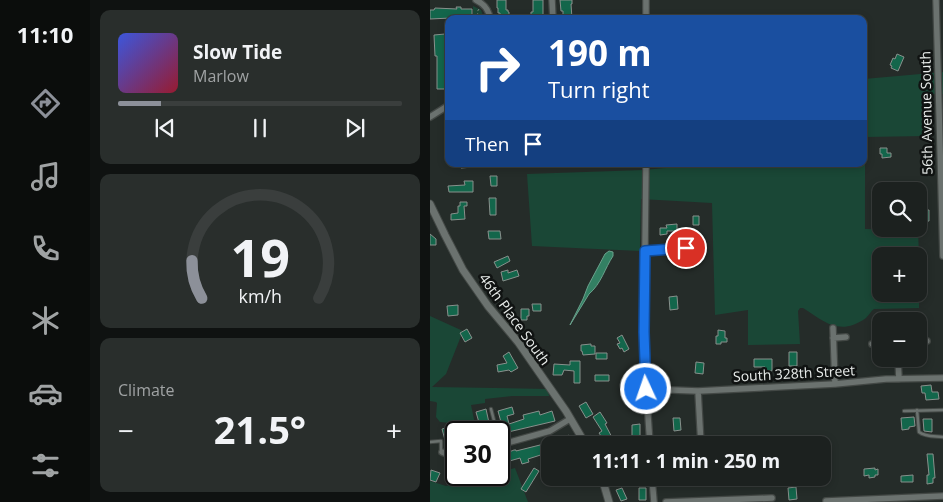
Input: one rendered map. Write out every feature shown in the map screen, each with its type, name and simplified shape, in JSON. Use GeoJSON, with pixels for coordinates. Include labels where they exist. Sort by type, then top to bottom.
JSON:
{"type":"FeatureCollection","features":[{"type":"Feature","properties":{"kind":"street"},"geometry":{"type":"LineString","coordinates":[[552,0],[553,15]]}},
{"type":"Feature","properties":{"kind":"street"},"geometry":{"type":"LineString","coordinates":[[646,0],[646,15]]}},
{"type":"Feature","properties":{"kind":"street","name":"56th Avenue South"},"geometry":{"type":"LineString","coordinates":[[936,0],[940,51],[943,256]]}},
{"type":"Feature","properties":{"kind":"street"},"geometry":{"type":"LineString","coordinates":[[480,3],[489,15]]}},
{"type":"Feature","properties":{"kind":"street"},"geometry":{"type":"LineString","coordinates":[[430,117],[445,108]]}},
{"type":"Feature","properties":{"kind":"street"},"geometry":{"type":"LineString","coordinates":[[646,167],[644,332],[649,436]]}},
{"type":"Feature","properties":{"kind":"street","name":"46th Place South"},"geometry":{"type":"LineString","coordinates":[[430,204],[464,270],[488,306],[518,342],[580,436]]}},
{"type":"Feature","properties":{"kind":"street"},"geometry":{"type":"LineString","coordinates":[[833,328],[835,384]]}},
{"type":"Feature","properties":{"kind":"street"},"geometry":{"type":"LineString","coordinates":[[833,338],[846,337]]}},
{"type":"Feature","properties":{"kind":"street"},"geometry":{"type":"LineString","coordinates":[[898,367],[899,379]]}},
{"type":"Feature","properties":{"kind":"street","name":"South 328th Street"},"geometry":{"type":"LineString","coordinates":[[646,389],[698,391],[943,378]]}},
{"type":"Feature","properties":{"kind":"street"},"geometry":{"type":"LineString","coordinates":[[698,391],[700,436]]}},
{"type":"Feature","properties":{"kind":"street"},"geometry":{"type":"LineString","coordinates":[[510,442],[550,431],[570,419]]}},
{"type":"Feature","properties":{"kind":"street"},"geometry":{"type":"LineString","coordinates":[[604,486],[609,502]]}},
{"type":"Feature","properties":{"kind":"street"},"geometry":{"type":"LineString","coordinates":[[653,486],[654,502]]}},
{"type":"Feature","properties":{"kind":"street"},"geometry":{"type":"LineString","coordinates":[[826,501],[943,496]]}},
{"type":"Feature","properties":{"kind":"street"},"geometry":{"type":"LineString","coordinates":[[666,502],[772,498]]}},
{"type":"Feature","properties":{"kind":"lane"},"geometry":{"type":"LineString","coordinates":[[645,251],[686,248]]}},
{"type":"Feature","properties":{"kind":"lane"},"geometry":{"type":"LineString","coordinates":[[491,409],[494,421]]}},
{"type":"Feature","properties":{"kind":"lane"},"geometry":{"type":"LineString","coordinates":[[917,410],[919,432],[925,435],[943,437]]}},
{"type":"Feature","properties":{"kind":"lane"},"geometry":{"type":"LineString","coordinates":[[904,411],[943,410]]}},
{"type":"Feature","properties":{"kind":"lane"},"geometry":{"type":"LineString","coordinates":[[430,442],[440,441],[442,452]]}},
{"type":"Feature","properties":{"kind":"path"},"geometry":{"type":"LineString","coordinates":[[478,15],[477,12],[480,3]]}},
{"type":"Feature","properties":{"kind":"shaded area"},"geometry":{"type":"Polygon","coordinates":[[[473,6],[481,10],[483,15],[473,15],[473,6]]]}},
{"type":"Feature","properties":{"kind":"shaded area"},"geometry":{"type":"Polygon","coordinates":[[[943,72],[943,94],[925,94],[926,136],[867,137],[867,79],[943,72]]]}},
{"type":"Feature","properties":{"kind":"shaded area"},"geometry":{"type":"Polygon","coordinates":[[[676,167],[865,167],[865,229],[872,229],[872,237],[918,237],[919,247],[872,247],[872,302],[919,302],[919,308],[874,309],[866,318],[857,323],[841,327],[826,323],[800,308],[798,311],[800,344],[748,345],[748,310],[715,315],[712,203],[641,199],[640,251],[532,246],[527,174],[676,167]]]}},
{"type":"Feature","properties":{"kind":"shaded area"},"geometry":{"type":"Polygon","coordinates":[[[609,251],[613,252],[613,256],[600,281],[589,294],[570,325],[588,286],[605,254],[609,251]]]}},
{"type":"Feature","properties":{"kind":"shaded area"},"geometry":{"type":"Polygon","coordinates":[[[430,316],[463,331],[446,374],[432,387],[548,389],[549,396],[512,396],[485,399],[485,403],[471,405],[474,421],[445,422],[440,422],[436,417],[437,403],[430,401],[430,316]]]}},
{"type":"Feature","properties":{"kind":"shaded area"},"geometry":{"type":"Polygon","coordinates":[[[515,468],[528,502],[430,502],[430,481],[445,486],[510,486],[510,469],[515,468]]]}},
{"type":"Feature","properties":{"kind":"building"},"geometry":{"type":"Polygon","coordinates":[[[497,0],[506,0],[506,10],[508,10],[509,15],[500,15],[497,8],[497,0]]]}},
{"type":"Feature","properties":{"kind":"building"},"geometry":{"type":"Polygon","coordinates":[[[533,0],[543,0],[543,15],[531,15],[531,12],[533,12],[533,0]]]}},
{"type":"Feature","properties":{"kind":"building"},"geometry":{"type":"Polygon","coordinates":[[[560,0],[572,0],[572,15],[563,15],[563,11],[561,11],[560,0]]]}},
{"type":"Feature","properties":{"kind":"building"},"geometry":{"type":"Polygon","coordinates":[[[456,7],[472,9],[472,15],[445,15],[445,18],[430,19],[430,10],[435,8],[457,9],[456,7]]]}},
{"type":"Feature","properties":{"kind":"building"},"geometry":{"type":"Polygon","coordinates":[[[445,34],[445,89],[437,89],[437,56],[435,56],[434,35],[445,34]]]}},
{"type":"Feature","properties":{"kind":"building"},"geometry":{"type":"Polygon","coordinates":[[[897,54],[904,57],[898,71],[891,68],[892,66],[890,65],[897,54]]]}},
{"type":"Feature","properties":{"kind":"building"},"geometry":{"type":"Polygon","coordinates":[[[880,148],[887,148],[887,153],[891,153],[891,157],[882,158],[880,148]]]}},
{"type":"Feature","properties":{"kind":"building"},"geometry":{"type":"Polygon","coordinates":[[[490,176],[497,176],[497,186],[491,186],[490,176]]]}},
{"type":"Feature","properties":{"kind":"building"},"geometry":{"type":"Polygon","coordinates":[[[464,181],[473,181],[473,192],[449,192],[448,186],[465,185],[464,181]]]}},
{"type":"Feature","properties":{"kind":"building"},"geometry":{"type":"Polygon","coordinates":[[[489,198],[496,198],[496,215],[490,215],[489,198]]]}},
{"type":"Feature","properties":{"kind":"building"},"geometry":{"type":"Polygon","coordinates":[[[460,202],[467,202],[467,206],[464,206],[465,219],[451,220],[451,214],[458,213],[460,202]]]}},
{"type":"Feature","properties":{"kind":"building"},"geometry":{"type":"Polygon","coordinates":[[[927,210],[929,210],[929,221],[927,221],[927,210]]]}},
{"type":"Feature","properties":{"kind":"building"},"geometry":{"type":"Polygon","coordinates":[[[693,216],[699,216],[699,225],[693,225],[693,216]]]}},
{"type":"Feature","properties":{"kind":"building"},"geometry":{"type":"Polygon","coordinates":[[[677,224],[677,231],[667,231],[667,234],[660,235],[660,228],[667,228],[666,225],[677,224]]]}},
{"type":"Feature","properties":{"kind":"building"},"geometry":{"type":"Polygon","coordinates":[[[488,231],[500,231],[501,239],[489,239],[488,231]]]}},
{"type":"Feature","properties":{"kind":"building"},"geometry":{"type":"Polygon","coordinates":[[[430,234],[436,239],[436,245],[430,245],[430,234]]]}},
{"type":"Feature","properties":{"kind":"building"},"geometry":{"type":"Polygon","coordinates":[[[508,256],[510,261],[497,268],[494,262],[508,256]]]}},
{"type":"Feature","properties":{"kind":"building"},"geometry":{"type":"Polygon","coordinates":[[[508,270],[508,273],[517,270],[519,276],[503,281],[501,272],[508,270]]]}},
{"type":"Feature","properties":{"kind":"building"},"geometry":{"type":"Polygon","coordinates":[[[677,296],[678,309],[670,310],[669,297],[677,296]]]}},
{"type":"Feature","properties":{"kind":"building"},"geometry":{"type":"Polygon","coordinates":[[[532,304],[541,304],[541,311],[533,311],[532,304]]]}},
{"type":"Feature","properties":{"kind":"building"},"geometry":{"type":"Polygon","coordinates":[[[458,305],[458,315],[448,316],[447,306],[458,305]]]}},
{"type":"Feature","properties":{"kind":"building"},"geometry":{"type":"Polygon","coordinates":[[[521,309],[529,309],[527,320],[521,320],[521,309]]]}},
{"type":"Feature","properties":{"kind":"building"},"geometry":{"type":"Polygon","coordinates":[[[467,329],[472,338],[465,342],[460,333],[467,329]]]}},
{"type":"Feature","properties":{"kind":"building"},"geometry":{"type":"Polygon","coordinates":[[[718,330],[725,331],[727,342],[716,344],[718,330]]]}},
{"type":"Feature","properties":{"kind":"building"},"geometry":{"type":"Polygon","coordinates":[[[622,335],[629,349],[624,352],[617,344],[620,343],[617,338],[622,335]]]}},
{"type":"Feature","properties":{"kind":"building"},"geometry":{"type":"Polygon","coordinates":[[[591,344],[591,346],[595,346],[595,354],[583,355],[581,345],[591,344]]]}},
{"type":"Feature","properties":{"kind":"building"},"geometry":{"type":"Polygon","coordinates":[[[509,352],[518,368],[511,372],[509,370],[498,372],[497,365],[507,363],[503,356],[509,352]]]}},
{"type":"Feature","properties":{"kind":"building"},"geometry":{"type":"Polygon","coordinates":[[[789,352],[797,352],[797,366],[789,366],[789,352]]]}},
{"type":"Feature","properties":{"kind":"building"},"geometry":{"type":"Polygon","coordinates":[[[596,353],[607,353],[607,359],[596,359],[596,353]]]}},
{"type":"Feature","properties":{"kind":"building"},"geometry":{"type":"Polygon","coordinates":[[[754,359],[772,359],[772,371],[765,370],[765,367],[754,367],[754,359]]]}},
{"type":"Feature","properties":{"kind":"building"},"geometry":{"type":"Polygon","coordinates":[[[570,361],[580,361],[580,383],[574,383],[574,371],[564,370],[562,375],[553,375],[554,364],[570,365],[570,361]]]}},
{"type":"Feature","properties":{"kind":"building"},"geometry":{"type":"Polygon","coordinates":[[[696,362],[704,363],[703,374],[695,373],[696,362]]]}},
{"type":"Feature","properties":{"kind":"building"},"geometry":{"type":"Polygon","coordinates":[[[595,375],[609,375],[609,381],[595,381],[595,375]]]}},
{"type":"Feature","properties":{"kind":"building"},"geometry":{"type":"Polygon","coordinates":[[[931,385],[932,392],[938,392],[939,399],[926,400],[925,393],[922,393],[921,386],[931,385]]]}},
{"type":"Feature","properties":{"kind":"building"},"geometry":{"type":"Polygon","coordinates":[[[586,402],[593,414],[586,418],[579,406],[586,402]]]}},
{"type":"Feature","properties":{"kind":"building"},"geometry":{"type":"Polygon","coordinates":[[[512,407],[514,414],[507,416],[508,421],[501,421],[498,411],[512,407]]]}},
{"type":"Feature","properties":{"kind":"building"},"geometry":{"type":"Polygon","coordinates":[[[486,409],[489,421],[479,421],[476,412],[486,409]]]}},
{"type":"Feature","properties":{"kind":"building"},"geometry":{"type":"Polygon","coordinates":[[[539,411],[540,415],[552,411],[555,421],[510,432],[510,424],[524,419],[523,415],[539,411]]]}},
{"type":"Feature","properties":{"kind":"building"},"geometry":{"type":"Polygon","coordinates":[[[600,412],[607,423],[605,424],[611,436],[601,436],[599,433],[602,431],[593,417],[600,412]]]}},
{"type":"Feature","properties":{"kind":"building"},"geometry":{"type":"Polygon","coordinates":[[[914,417],[915,426],[902,430],[901,418],[914,417]]]}},
{"type":"Feature","properties":{"kind":"building"},"geometry":{"type":"Polygon","coordinates":[[[673,418],[680,418],[681,430],[674,431],[673,418]]]}},
{"type":"Feature","properties":{"kind":"building"},"geometry":{"type":"Polygon","coordinates":[[[923,419],[932,419],[932,432],[924,431],[923,419]]]}},
{"type":"Feature","properties":{"kind":"building"},"geometry":{"type":"Polygon","coordinates":[[[640,424],[640,436],[632,436],[632,425],[640,424]]]}},
{"type":"Feature","properties":{"kind":"building"},"geometry":{"type":"Polygon","coordinates":[[[445,428],[445,440],[442,429],[445,428]]]}},
{"type":"Feature","properties":{"kind":"building"},"geometry":{"type":"Polygon","coordinates":[[[541,445],[541,455],[528,459],[529,462],[522,464],[520,458],[510,461],[510,452],[541,445]]]}},
{"type":"Feature","properties":{"kind":"building"},"geometry":{"type":"Polygon","coordinates":[[[927,454],[933,454],[935,478],[933,478],[933,483],[927,484],[927,475],[929,475],[927,454]]]}},
{"type":"Feature","properties":{"kind":"building"},"geometry":{"type":"Polygon","coordinates":[[[534,468],[539,471],[526,492],[521,489],[534,468]]]}},
{"type":"Feature","properties":{"kind":"building"},"geometry":{"type":"Polygon","coordinates":[[[875,468],[875,470],[878,469],[878,475],[869,478],[869,475],[864,476],[864,469],[875,468]]]}},
{"type":"Feature","properties":{"kind":"building"},"geometry":{"type":"Polygon","coordinates":[[[431,470],[440,473],[436,482],[430,480],[431,470]]]}},
{"type":"Feature","properties":{"kind":"building"},"geometry":{"type":"Polygon","coordinates":[[[913,475],[913,482],[901,482],[901,476],[913,475]]]}},
{"type":"Feature","properties":{"kind":"building"},"geometry":{"type":"Polygon","coordinates":[[[796,487],[797,499],[789,500],[788,488],[796,487]]]}},
{"type":"Feature","properties":{"kind":"building"},"geometry":{"type":"Polygon","coordinates":[[[622,488],[627,499],[621,501],[616,490],[622,488]]]}},
{"type":"Feature","properties":{"kind":"building"},"geometry":{"type":"Polygon","coordinates":[[[639,488],[646,488],[646,500],[639,500],[639,488]]]}},
{"type":"Feature","properties":{"kind":"route"},"geometry":{"type":"LineString","coordinates":[[646,389],[644,360],[645,251],[686,248]]}}]}
